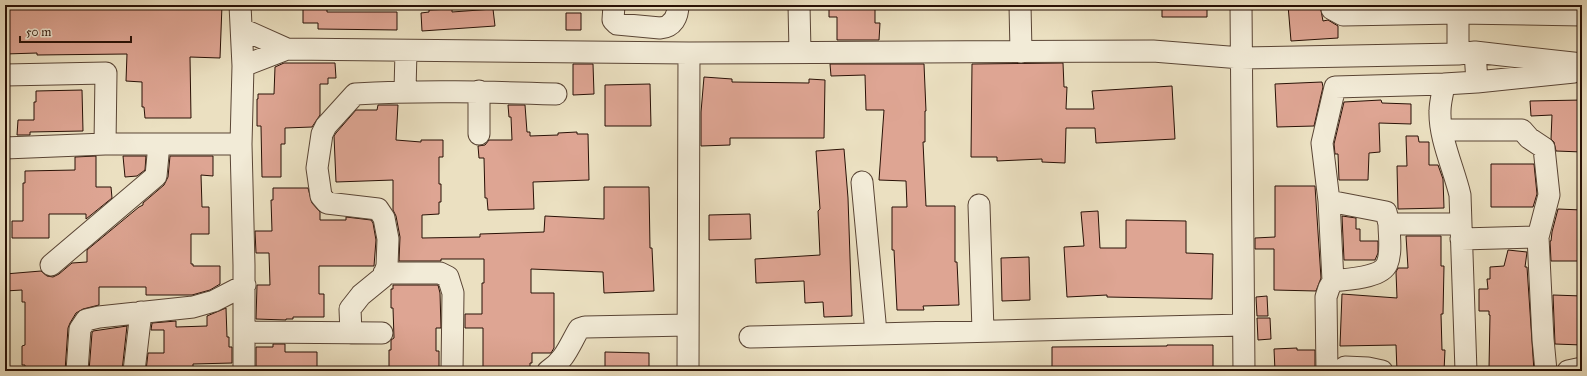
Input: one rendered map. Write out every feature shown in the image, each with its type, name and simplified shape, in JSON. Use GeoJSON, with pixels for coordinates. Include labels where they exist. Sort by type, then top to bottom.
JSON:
{"type":"FeatureCollection","features":[{"type":"Feature","properties":{"kind":"street"},"geometry":{"type":"LineString","coordinates":[[240,5],[243,66],[241,144],[245,285],[244,371]]}},
{"type":"Feature","properties":{"kind":"street"},"geometry":{"type":"LineString","coordinates":[[614,5],[613,20],[618,24],[660,28],[667,27],[676,18],[678,5]]}},
{"type":"Feature","properties":{"kind":"street"},"geometry":{"type":"LineString","coordinates":[[799,5],[800,52]]}},
{"type":"Feature","properties":{"kind":"street"},"geometry":{"type":"LineString","coordinates":[[1020,5],[1020,52]]}},
{"type":"Feature","properties":{"kind":"street"},"geometry":{"type":"LineString","coordinates":[[1241,5],[1244,371]]}},
{"type":"Feature","properties":{"kind":"street"},"geometry":{"type":"LineString","coordinates":[[1332,5],[1332,9],[1343,15],[1458,9],[1582,15]]}},
{"type":"Feature","properties":{"kind":"street"},"geometry":{"type":"LineString","coordinates":[[1458,9],[1467,54],[1477,82]]}},
{"type":"Feature","properties":{"kind":"street"},"geometry":{"type":"LineString","coordinates":[[659,53],[660,28]]}},
{"type":"Feature","properties":{"kind":"street"},"geometry":{"type":"LineString","coordinates":[[242,29],[287,49]]}},
{"type":"Feature","properties":{"kind":"street"},"geometry":{"type":"LineString","coordinates":[[243,66],[287,49],[659,53],[1153,50],[1241,58],[1467,54],[1582,64]]}},
{"type":"Feature","properties":{"kind":"street"},"geometry":{"type":"LineString","coordinates":[[406,51],[406,91]]}},
{"type":"Feature","properties":{"kind":"street"},"geometry":{"type":"LineString","coordinates":[[688,371],[689,53]]}},
{"type":"Feature","properties":{"kind":"street"},"geometry":{"type":"LineString","coordinates":[[1382,371],[1368,368],[1336,369],[1326,297],[1328,288],[1333,281],[1329,201],[1322,143],[1335,87],[1477,82],[1582,71]]}},
{"type":"Feature","properties":{"kind":"street"},"geometry":{"type":"LineString","coordinates":[[5,75],[106,73],[105,144]]}},
{"type":"Feature","properties":{"kind":"street"},"geometry":{"type":"LineString","coordinates":[[1444,84],[1440,112],[1442,130],[1444,143],[1460,195],[1466,371]]}},
{"type":"Feature","properties":{"kind":"street"},"geometry":{"type":"LineString","coordinates":[[350,333],[350,310],[361,295],[383,277],[387,266],[388,239],[384,218],[378,209],[327,203],[321,196],[317,168],[322,134],[326,126],[355,94],[406,91],[479,91],[556,94]]}},
{"type":"Feature","properties":{"kind":"street"},"geometry":{"type":"LineString","coordinates":[[479,91],[479,134]]}},
{"type":"Feature","properties":{"kind":"street"},"geometry":{"type":"LineString","coordinates":[[1442,130],[1522,130],[1544,148],[1549,194],[1538,237],[1542,339],[1546,371]]}},
{"type":"Feature","properties":{"kind":"street"},"geometry":{"type":"LineString","coordinates":[[5,148],[105,144],[241,144]]}},
{"type":"Feature","properties":{"kind":"street"},"geometry":{"type":"LineString","coordinates":[[51,265],[156,176],[159,144]]}},
{"type":"Feature","properties":{"kind":"street"},"geometry":{"type":"LineString","coordinates":[[862,182],[876,333]]}},
{"type":"Feature","properties":{"kind":"street"},"geometry":{"type":"LineString","coordinates":[[1329,201],[1386,212],[1389,224],[1389,256],[1387,265],[1376,274],[1333,281]]}},
{"type":"Feature","properties":{"kind":"street"},"geometry":{"type":"LineString","coordinates":[[979,205],[983,331]]}},
{"type":"Feature","properties":{"kind":"street"},"geometry":{"type":"LineString","coordinates":[[1389,224],[1461,232],[1538,237]]}},
{"type":"Feature","properties":{"kind":"street"},"geometry":{"type":"LineString","coordinates":[[384,273],[440,273],[448,277],[454,292],[452,371]]}},
{"type":"Feature","properties":{"kind":"street"},"geometry":{"type":"LineString","coordinates":[[77,371],[80,329],[86,320],[141,312],[193,307],[214,301],[245,285]]}},
{"type":"Feature","properties":{"kind":"street"},"geometry":{"type":"LineString","coordinates":[[134,371],[141,312]]}},
{"type":"Feature","properties":{"kind":"street"},"geometry":{"type":"LineString","coordinates":[[750,337],[1243,324]]}},
{"type":"Feature","properties":{"kind":"street"},"geometry":{"type":"LineString","coordinates":[[548,371],[556,366],[569,349],[579,329],[585,327],[688,325]]}},
{"type":"Feature","properties":{"kind":"street"},"geometry":{"type":"LineString","coordinates":[[245,332],[382,333]]}},
{"type":"Feature","properties":{"kind":"street"},"geometry":{"type":"LineString","coordinates":[[1568,371],[1582,368]]}},
{"type":"Feature","properties":{"kind":"building"},"geometry":{"type":"Polygon","coordinates":[[[222,5],[220,58],[190,57],[191,118],[145,118],[144,107],[142,107],[142,82],[126,81],[127,54],[5,54],[5,9],[47,9],[47,7],[66,6],[66,8],[78,9],[108,8],[108,6],[126,6],[126,8],[222,5]]]}},
{"type":"Feature","properties":{"kind":"building"},"geometry":{"type":"Polygon","coordinates":[[[303,5],[327,5],[327,12],[397,12],[397,30],[318,29],[318,23],[303,23],[303,5]]]}},
{"type":"Feature","properties":{"kind":"building"},"geometry":{"type":"Polygon","coordinates":[[[829,5],[875,5],[875,23],[880,23],[879,40],[837,40],[837,17],[829,17],[829,5]]]}},
{"type":"Feature","properties":{"kind":"building"},"geometry":{"type":"Polygon","coordinates":[[[1162,5],[1207,5],[1207,17],[1162,17],[1162,5]]]}},
{"type":"Feature","properties":{"kind":"building"},"geometry":{"type":"Polygon","coordinates":[[[1288,5],[1320,5],[1323,21],[1328,20],[1338,26],[1338,38],[1291,41],[1288,5]]]}},
{"type":"Feature","properties":{"kind":"building"},"geometry":{"type":"Polygon","coordinates":[[[452,9],[452,12],[493,9],[495,26],[422,31],[421,13],[429,12],[429,10],[452,9]]]}},
{"type":"Feature","properties":{"kind":"building"},"geometry":{"type":"Polygon","coordinates":[[[566,13],[581,13],[581,30],[566,30],[566,13]]]}},
{"type":"Feature","properties":{"kind":"building"},"geometry":{"type":"Polygon","coordinates":[[[284,63],[335,63],[336,78],[328,78],[328,84],[320,84],[320,115],[312,127],[285,128],[285,144],[281,144],[281,177],[262,177],[261,126],[257,126],[257,99],[258,94],[274,94],[275,67],[284,63]]]}},
{"type":"Feature","properties":{"kind":"building"},"geometry":{"type":"Polygon","coordinates":[[[1063,63],[1064,87],[1067,87],[1066,109],[1094,109],[1092,91],[1172,86],[1175,139],[1096,143],[1095,128],[1066,128],[1065,163],[1042,162],[1042,159],[997,161],[997,157],[971,157],[972,64],[1063,63]]]}},
{"type":"Feature","properties":{"kind":"building"},"geometry":{"type":"Polygon","coordinates":[[[573,64],[593,64],[594,94],[573,95],[573,64]]]}},
{"type":"Feature","properties":{"kind":"building"},"geometry":{"type":"Polygon","coordinates":[[[830,64],[924,64],[926,111],[925,142],[923,142],[926,206],[955,206],[955,262],[957,262],[959,305],[923,306],[924,310],[897,310],[894,250],[892,250],[892,207],[907,207],[906,181],[879,180],[884,110],[866,110],[865,75],[831,76],[830,64]]]}},
{"type":"Feature","properties":{"kind":"building"},"geometry":{"type":"Polygon","coordinates":[[[704,77],[732,79],[732,82],[809,83],[809,79],[825,80],[824,138],[730,138],[730,145],[701,146],[701,112],[704,77]]]}},
{"type":"Feature","properties":{"kind":"building"},"geometry":{"type":"Polygon","coordinates":[[[1322,82],[1323,87],[1314,126],[1277,127],[1275,84],[1322,82]]]}},
{"type":"Feature","properties":{"kind":"building"},"geometry":{"type":"Polygon","coordinates":[[[650,84],[651,126],[605,126],[605,85],[650,84]]]}},
{"type":"Feature","properties":{"kind":"building"},"geometry":{"type":"Polygon","coordinates":[[[82,90],[83,131],[30,132],[30,135],[17,135],[18,120],[34,120],[34,102],[36,102],[36,91],[82,90]]]}},
{"type":"Feature","properties":{"kind":"building"},"geometry":{"type":"Polygon","coordinates":[[[1381,100],[1382,103],[1411,104],[1411,124],[1379,123],[1380,152],[1369,153],[1368,180],[1339,180],[1338,154],[1335,154],[1334,144],[1344,102],[1381,100]]]}},
{"type":"Feature","properties":{"kind":"building"},"geometry":{"type":"Polygon","coordinates":[[[1582,100],[1582,152],[1556,151],[1554,142],[1551,139],[1552,115],[1531,116],[1530,101],[1582,100]]]}},
{"type":"Feature","properties":{"kind":"building"},"geometry":{"type":"Polygon","coordinates":[[[378,105],[398,105],[396,140],[421,142],[421,140],[443,140],[443,157],[439,157],[441,202],[439,202],[439,214],[422,215],[422,238],[480,237],[480,234],[544,232],[545,216],[604,219],[604,187],[649,187],[650,248],[652,248],[654,291],[604,293],[603,272],[531,269],[531,293],[554,293],[554,348],[551,353],[532,353],[530,371],[483,371],[483,328],[465,328],[465,314],[482,314],[484,259],[399,261],[400,237],[396,216],[393,210],[393,180],[336,182],[334,136],[356,110],[377,110],[378,105]]]}},
{"type":"Feature","properties":{"kind":"building"},"geometry":{"type":"Polygon","coordinates":[[[508,105],[525,105],[527,132],[530,132],[530,136],[558,135],[558,133],[577,132],[577,134],[588,134],[589,180],[533,182],[534,209],[488,210],[487,198],[485,198],[484,158],[479,158],[478,146],[485,145],[489,140],[512,140],[511,117],[509,117],[508,105]]]}},
{"type":"Feature","properties":{"kind":"building"},"geometry":{"type":"Polygon","coordinates":[[[1406,136],[1418,136],[1419,142],[1429,142],[1429,165],[1438,165],[1443,179],[1444,208],[1398,209],[1397,166],[1407,166],[1406,136]]]}},
{"type":"Feature","properties":{"kind":"building"},"geometry":{"type":"Polygon","coordinates":[[[844,149],[848,198],[852,316],[824,317],[823,302],[805,303],[804,281],[756,283],[755,259],[820,255],[818,211],[820,209],[816,151],[844,149]]]}},
{"type":"Feature","properties":{"kind":"building"},"geometry":{"type":"Polygon","coordinates":[[[96,156],[96,187],[111,187],[112,198],[86,219],[86,214],[49,214],[49,238],[12,238],[12,221],[23,221],[23,183],[25,183],[25,171],[75,170],[75,157],[96,156]]]}},
{"type":"Feature","properties":{"kind":"building"},"geometry":{"type":"Polygon","coordinates":[[[123,156],[146,156],[145,170],[137,176],[125,177],[123,156]]]}},
{"type":"Feature","properties":{"kind":"building"},"geometry":{"type":"Polygon","coordinates":[[[170,156],[213,156],[213,176],[201,175],[202,207],[209,207],[209,234],[191,234],[191,264],[193,264],[193,266],[220,266],[220,284],[210,290],[192,295],[146,295],[146,287],[99,287],[99,305],[83,309],[76,313],[70,323],[68,328],[65,371],[25,371],[25,365],[22,365],[22,346],[25,345],[25,302],[22,302],[22,290],[5,291],[5,274],[41,271],[47,276],[53,277],[72,263],[87,262],[87,250],[143,205],[143,203],[164,185],[168,177],[170,156]]]}},
{"type":"Feature","properties":{"kind":"building"},"geometry":{"type":"Polygon","coordinates":[[[1491,164],[1534,164],[1537,194],[1533,207],[1491,207],[1491,164]]]}},
{"type":"Feature","properties":{"kind":"building"},"geometry":{"type":"Polygon","coordinates":[[[1275,186],[1315,186],[1321,278],[1316,291],[1274,290],[1274,249],[1255,249],[1255,238],[1275,237],[1275,186]]]}},
{"type":"Feature","properties":{"kind":"building"},"geometry":{"type":"Polygon","coordinates":[[[273,188],[308,188],[312,203],[320,212],[320,220],[346,220],[346,217],[371,220],[373,223],[376,240],[374,266],[319,266],[319,294],[324,294],[324,317],[293,317],[293,319],[286,320],[256,319],[257,285],[270,285],[269,253],[256,253],[255,231],[272,231],[271,200],[273,200],[273,188]]]}},
{"type":"Feature","properties":{"kind":"building"},"geometry":{"type":"Polygon","coordinates":[[[1558,209],[1582,210],[1582,261],[1551,261],[1550,241],[1558,209]]]}},
{"type":"Feature","properties":{"kind":"building"},"geometry":{"type":"Polygon","coordinates":[[[1098,211],[1100,248],[1126,248],[1126,220],[1186,221],[1186,253],[1213,254],[1212,299],[1107,297],[1107,295],[1067,297],[1064,247],[1084,246],[1081,212],[1098,211]]]}},
{"type":"Feature","properties":{"kind":"building"},"geometry":{"type":"Polygon","coordinates":[[[750,214],[751,239],[709,240],[709,215],[750,214]]]}},
{"type":"Feature","properties":{"kind":"building"},"geometry":{"type":"Polygon","coordinates":[[[1342,216],[1356,218],[1356,229],[1360,229],[1360,241],[1378,241],[1378,253],[1375,260],[1344,260],[1342,216]]]}},
{"type":"Feature","properties":{"kind":"building"},"geometry":{"type":"Polygon","coordinates":[[[1406,236],[1441,236],[1441,266],[1444,266],[1443,314],[1441,314],[1442,350],[1445,350],[1444,371],[1397,371],[1396,345],[1340,346],[1342,294],[1397,298],[1396,272],[1398,268],[1408,268],[1406,236]]]}},
{"type":"Feature","properties":{"kind":"building"},"geometry":{"type":"Polygon","coordinates":[[[1508,250],[1527,252],[1525,267],[1527,267],[1534,371],[1515,371],[1515,368],[1489,368],[1490,315],[1489,311],[1479,311],[1479,289],[1488,289],[1487,279],[1490,279],[1490,267],[1504,266],[1508,250]]]}},
{"type":"Feature","properties":{"kind":"building"},"geometry":{"type":"Polygon","coordinates":[[[1029,257],[1030,300],[1002,301],[1001,258],[1029,257]]]}},
{"type":"Feature","properties":{"kind":"building"},"geometry":{"type":"Polygon","coordinates":[[[393,285],[438,285],[440,293],[441,328],[436,328],[436,351],[439,351],[439,369],[436,369],[436,371],[392,371],[392,369],[389,369],[389,350],[391,350],[391,340],[394,338],[393,308],[391,308],[391,289],[393,289],[393,285]]]}},
{"type":"Feature","properties":{"kind":"building"},"geometry":{"type":"Polygon","coordinates":[[[1553,295],[1582,296],[1582,345],[1555,344],[1553,295]]]}},
{"type":"Feature","properties":{"kind":"building"},"geometry":{"type":"Polygon","coordinates":[[[1267,296],[1268,316],[1257,316],[1256,297],[1267,296]]]}},
{"type":"Feature","properties":{"kind":"building"},"geometry":{"type":"Polygon","coordinates":[[[226,308],[227,337],[229,337],[229,347],[232,347],[232,363],[193,364],[193,371],[146,371],[148,353],[164,353],[164,330],[151,330],[152,323],[176,321],[176,327],[207,326],[207,316],[226,308]]]}},
{"type":"Feature","properties":{"kind":"building"},"geometry":{"type":"Polygon","coordinates":[[[1257,318],[1270,318],[1271,339],[1258,340],[1257,318]]]}},
{"type":"Feature","properties":{"kind":"building"},"geometry":{"type":"Polygon","coordinates":[[[127,326],[122,371],[89,371],[93,331],[127,326]]]}},
{"type":"Feature","properties":{"kind":"building"},"geometry":{"type":"Polygon","coordinates":[[[273,344],[285,344],[285,352],[317,352],[317,371],[270,371],[270,368],[256,368],[256,347],[273,347],[273,344]]]}},
{"type":"Feature","properties":{"kind":"building"},"geometry":{"type":"Polygon","coordinates":[[[1213,345],[1213,371],[1052,371],[1052,347],[1213,345]]]}},
{"type":"Feature","properties":{"kind":"building"},"geometry":{"type":"Polygon","coordinates":[[[1297,348],[1297,350],[1315,350],[1315,371],[1275,371],[1274,349],[1297,348]]]}},
{"type":"Feature","properties":{"kind":"building"},"geometry":{"type":"Polygon","coordinates":[[[605,352],[649,353],[649,371],[605,371],[605,352]]]}}]}
